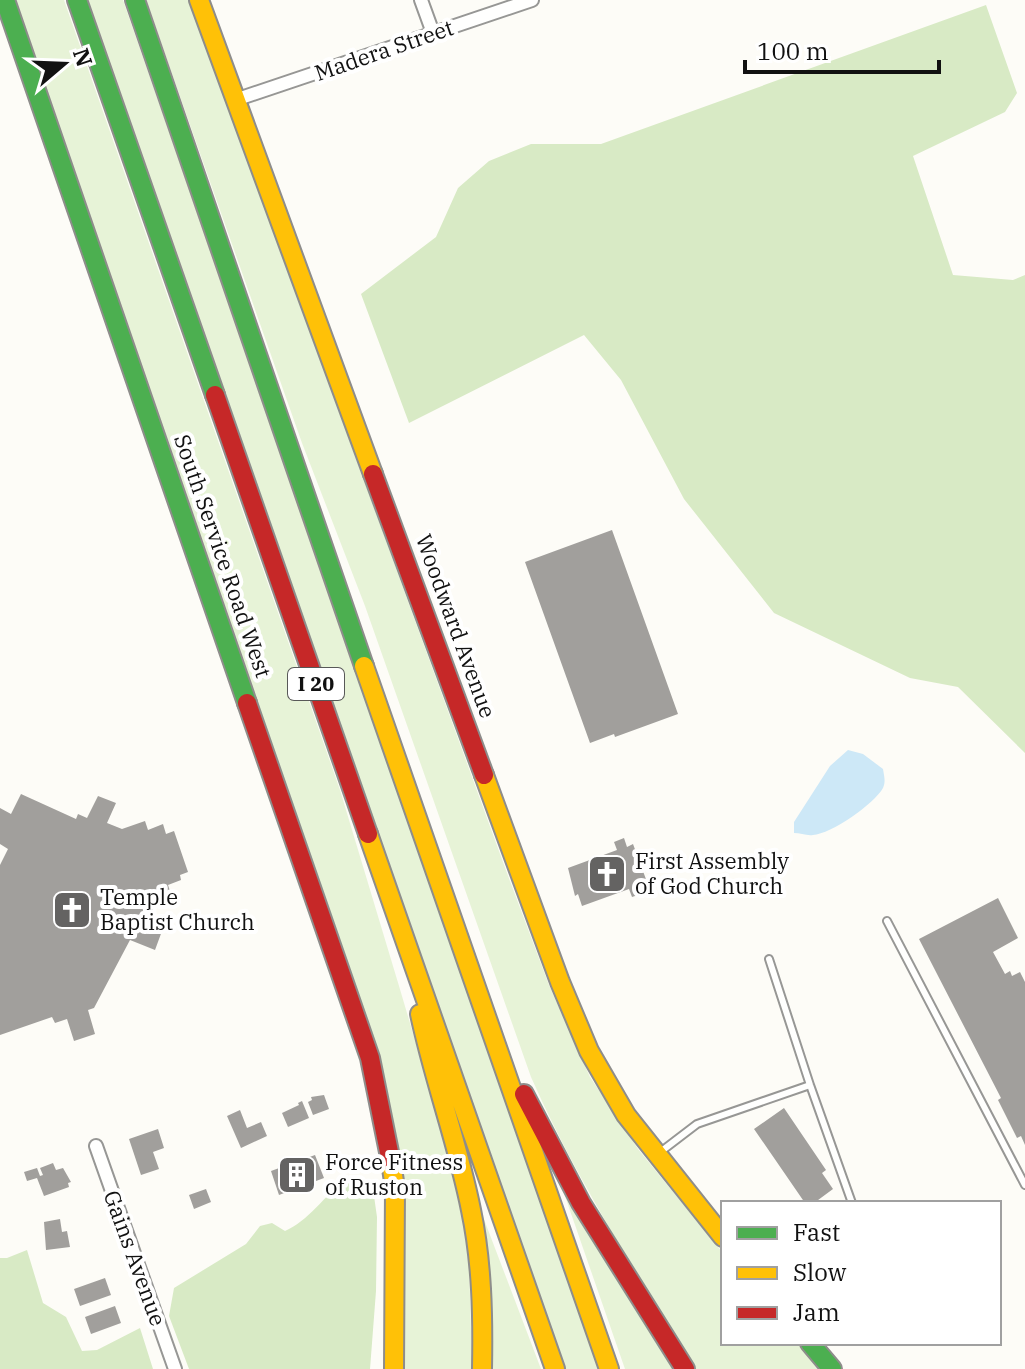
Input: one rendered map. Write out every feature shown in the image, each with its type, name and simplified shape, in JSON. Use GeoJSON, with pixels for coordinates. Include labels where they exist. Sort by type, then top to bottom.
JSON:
{"type":"FeatureCollection","features":[{"type":"Feature","properties":{"kind":"main road","name":"South Service Road West"},"geometry":{"type":"LineString","coordinates":[[5,0],[370,1058],[395,1188],[394,1369]]}},
{"type":"Feature","properties":{"kind":"main road","name":"I 20"},"geometry":{"type":"LineString","coordinates":[[77,0],[555,1369]]}},
{"type":"Feature","properties":{"kind":"main road","name":"I 20"},"geometry":{"type":"LineString","coordinates":[[135,0],[609,1369]]}},
{"type":"Feature","properties":{"kind":"main road","name":"Woodward Avenue"},"geometry":{"type":"LineString","coordinates":[[199,0],[560,982],[606,1084],[656,1155],[721,1235]]}},
{"type":"Feature","properties":{"kind":"main road"},"geometry":{"type":"LineString","coordinates":[[405,939],[426,1047],[472,1211],[483,1310],[482,1369]]}},
{"type":"Feature","properties":{"kind":"main road"},"geometry":{"type":"LineString","coordinates":[[488,1026],[581,1203],[685,1369]]}},
{"type":"Feature","properties":{"kind":"main road"},"geometry":{"type":"LineString","coordinates":[[812,1345],[832,1369]]}},
{"type":"Feature","properties":{"kind":"street"},"geometry":{"type":"LineString","coordinates":[[421,0],[433,33]]}},
{"type":"Feature","properties":{"kind":"street","name":"Madera Street"},"geometry":{"type":"LineString","coordinates":[[235,100],[532,0]]}},
{"type":"Feature","properties":{"kind":"street","name":"Gains Avenue"},"geometry":{"type":"LineString","coordinates":[[96,1146],[175,1369]]}},
{"type":"Feature","properties":{"kind":"lane"},"geometry":{"type":"LineString","coordinates":[[887,921],[1025,1185]]}},
{"type":"Feature","properties":{"kind":"lane"},"geometry":{"type":"LineString","coordinates":[[769,959],[851,1201]]}},
{"type":"Feature","properties":{"kind":"lane"},"geometry":{"type":"LineString","coordinates":[[656,1155],[697,1124],[810,1085]]}},
{"type":"Feature","properties":{"kind":"green space"},"geometry":{"type":"Polygon","coordinates":[[[11,0],[64,0],[340,790],[455,1175],[469,1260],[472,1369],[399,1369],[404,1253],[390,1118],[11,0]]]}},
{"type":"Feature","properties":{"kind":"green space"},"geometry":{"type":"Polygon","coordinates":[[[87,0],[123,0],[601,1369],[566,1369],[87,0]]]}},
{"type":"Feature","properties":{"kind":"green space"},"geometry":{"type":"Polygon","coordinates":[[[146,0],[189,0],[549,985],[590,1077],[638,1149],[721,1251],[721,1345],[806,1345],[825,1369],[695,1369],[608,1226],[567,1153],[531,1077],[365,606],[302,443],[146,0]]]}},
{"type":"Feature","properties":{"kind":"green space"},"geometry":{"type":"Polygon","coordinates":[[[986,5],[1017,93],[1005,112],[913,156],[953,275],[1013,280],[1025,275],[1025,753],[958,687],[910,678],[774,613],[684,499],[621,380],[584,335],[409,423],[361,294],[436,237],[458,188],[489,161],[531,144],[601,144],[986,5]]]}},
{"type":"Feature","properties":{"kind":"green space"},"geometry":{"type":"Polygon","coordinates":[[[558,1176],[679,1369],[625,1369],[558,1176]]]}},
{"type":"Feature","properties":{"kind":"green space"},"geometry":{"type":"Polygon","coordinates":[[[346,1178],[361,1178],[374,1196],[377,1217],[376,1291],[370,1369],[189,1369],[169,1316],[174,1288],[246,1244],[260,1226],[272,1223],[285,1231],[293,1227],[346,1178]]]}},
{"type":"Feature","properties":{"kind":"green space"},"geometry":{"type":"Polygon","coordinates":[[[482,1214],[541,1369],[487,1369],[482,1214]]]}},
{"type":"Feature","properties":{"kind":"green space"},"geometry":{"type":"Polygon","coordinates":[[[27,1250],[43,1303],[66,1317],[82,1351],[97,1350],[140,1328],[153,1369],[0,1369],[0,1258],[27,1250]]]}},
{"type":"Feature","properties":{"kind":"water"},"geometry":{"type":"Polygon","coordinates":[[[848,750],[863,754],[883,769],[883,788],[862,810],[841,824],[813,835],[794,833],[794,822],[830,766],[848,750]]]}},
{"type":"Feature","properties":{"kind":"building"},"geometry":{"type":"Polygon","coordinates":[[[612,530],[678,714],[590,743],[525,562],[612,530]]]}},
{"type":"Feature","properties":{"kind":"building","name":"Temple Baptist Church"},"geometry":{"type":"Polygon","coordinates":[[[21,794],[76,819],[78,814],[87,818],[98,796],[116,803],[107,823],[122,829],[145,821],[148,830],[163,824],[166,834],[174,831],[188,872],[180,875],[181,880],[168,885],[170,891],[149,899],[138,921],[162,931],[155,950],[130,940],[94,1008],[88,1010],[95,1034],[74,1041],[67,1019],[55,1023],[52,1017],[0,1035],[0,865],[8,849],[0,844],[0,808],[11,814],[21,794]]]}},
{"type":"Feature","properties":{"kind":"building","name":"First Assembly of God Church"},"geometry":{"type":"Polygon","coordinates":[[[624,838],[627,847],[633,844],[647,882],[641,885],[644,893],[632,897],[629,889],[582,906],[578,894],[575,896],[568,868],[617,850],[614,842],[624,838]]]}},
{"type":"Feature","properties":{"kind":"building"},"geometry":{"type":"Polygon","coordinates":[[[998,898],[1018,938],[993,952],[1005,974],[1010,971],[1012,976],[1020,972],[1025,982],[1025,1145],[1021,1136],[1017,1138],[998,1100],[1001,1098],[919,939],[998,898]]]}},
{"type":"Feature","properties":{"kind":"building"},"geometry":{"type":"Polygon","coordinates":[[[324,1095],[329,1109],[313,1115],[308,1102],[312,1100],[311,1097],[324,1095]]]}},
{"type":"Feature","properties":{"kind":"building"},"geometry":{"type":"Polygon","coordinates":[[[302,1101],[309,1118],[288,1127],[282,1113],[302,1101]]]}},
{"type":"Feature","properties":{"kind":"building"},"geometry":{"type":"Polygon","coordinates":[[[784,1108],[826,1170],[822,1173],[833,1189],[817,1201],[804,1201],[754,1129],[784,1108]]]}},
{"type":"Feature","properties":{"kind":"building"},"geometry":{"type":"Polygon","coordinates":[[[240,1110],[247,1128],[261,1122],[267,1136],[241,1148],[227,1116],[240,1110]]]}},
{"type":"Feature","properties":{"kind":"building"},"geometry":{"type":"Polygon","coordinates":[[[158,1129],[164,1148],[153,1152],[159,1169],[141,1175],[129,1139],[158,1129]]]}},
{"type":"Feature","properties":{"kind":"building","name":"Force Fitness of Ruston"},"geometry":{"type":"Polygon","coordinates":[[[315,1155],[324,1178],[279,1195],[271,1171],[315,1155]]]}},
{"type":"Feature","properties":{"kind":"building"},"geometry":{"type":"Polygon","coordinates":[[[53,1163],[56,1170],[63,1168],[71,1182],[68,1183],[69,1187],[44,1196],[37,1178],[27,1181],[24,1172],[37,1168],[40,1176],[43,1175],[40,1168],[53,1163]]]}},
{"type":"Feature","properties":{"kind":"building"},"geometry":{"type":"Polygon","coordinates":[[[206,1189],[211,1202],[194,1209],[189,1195],[206,1189]]]}},
{"type":"Feature","properties":{"kind":"building"},"geometry":{"type":"Polygon","coordinates":[[[60,1219],[62,1232],[67,1231],[70,1247],[46,1250],[44,1222],[60,1219]]]}},
{"type":"Feature","properties":{"kind":"building"},"geometry":{"type":"Polygon","coordinates":[[[105,1278],[111,1295],[80,1306],[74,1289],[105,1278]]]}},
{"type":"Feature","properties":{"kind":"building"},"geometry":{"type":"Polygon","coordinates":[[[115,1306],[121,1323],[91,1334],[85,1317],[115,1306]]]}},
{"type":"Feature","properties":{"kind":"traffic: fast"},"geometry":{"type":"LineString","coordinates":[[5,0],[247,703]]}},
{"type":"Feature","properties":{"kind":"traffic: fast"},"geometry":{"type":"LineString","coordinates":[[77,0],[215,395]]}},
{"type":"Feature","properties":{"kind":"traffic: fast"},"geometry":{"type":"LineString","coordinates":[[135,0],[364,666]]}},
{"type":"Feature","properties":{"kind":"traffic: fast"},"geometry":{"type":"LineString","coordinates":[[812,1345],[832,1369]]}},
{"type":"Feature","properties":{"kind":"traffic: slow"},"geometry":{"type":"LineString","coordinates":[[199,0],[373,474]]}},
{"type":"Feature","properties":{"kind":"traffic: slow"},"geometry":{"type":"LineString","coordinates":[[364,666],[609,1369]]}},
{"type":"Feature","properties":{"kind":"traffic: slow"},"geometry":{"type":"LineString","coordinates":[[484,775],[560,982],[589,1051],[626,1115],[721,1234]]}},
{"type":"Feature","properties":{"kind":"traffic: slow"},"geometry":{"type":"LineString","coordinates":[[368,834],[555,1369]]}},
{"type":"Feature","properties":{"kind":"traffic: slow"},"geometry":{"type":"LineString","coordinates":[[420,1014],[460,1161],[475,1230],[481,1289],[482,1369]]}},
{"type":"Feature","properties":{"kind":"traffic: slow"},"geometry":{"type":"LineString","coordinates":[[391,1162],[395,1188],[394,1369]]}},
{"type":"Feature","properties":{"kind":"traffic: jam"},"geometry":{"type":"LineString","coordinates":[[215,395],[368,834]]}},
{"type":"Feature","properties":{"kind":"traffic: jam"},"geometry":{"type":"LineString","coordinates":[[373,474],[484,775]]}},
{"type":"Feature","properties":{"kind":"traffic: jam"},"geometry":{"type":"LineString","coordinates":[[247,703],[370,1058],[391,1162]]}},
{"type":"Feature","properties":{"kind":"traffic: jam"},"geometry":{"type":"LineString","coordinates":[[524,1094],[581,1203],[685,1369]]}},
{"type":"Feature","properties":{"kind":"place","name":"First Assembly of God Church"},"geometry":{"type":"Point","coordinates":[607,874]}},
{"type":"Feature","properties":{"kind":"place","name":"Temple Baptist Church"},"geometry":{"type":"Point","coordinates":[72,910]}},
{"type":"Feature","properties":{"kind":"place","name":"Force Fitness of Ruston"},"geometry":{"type":"Point","coordinates":[297,1175]}}]}
